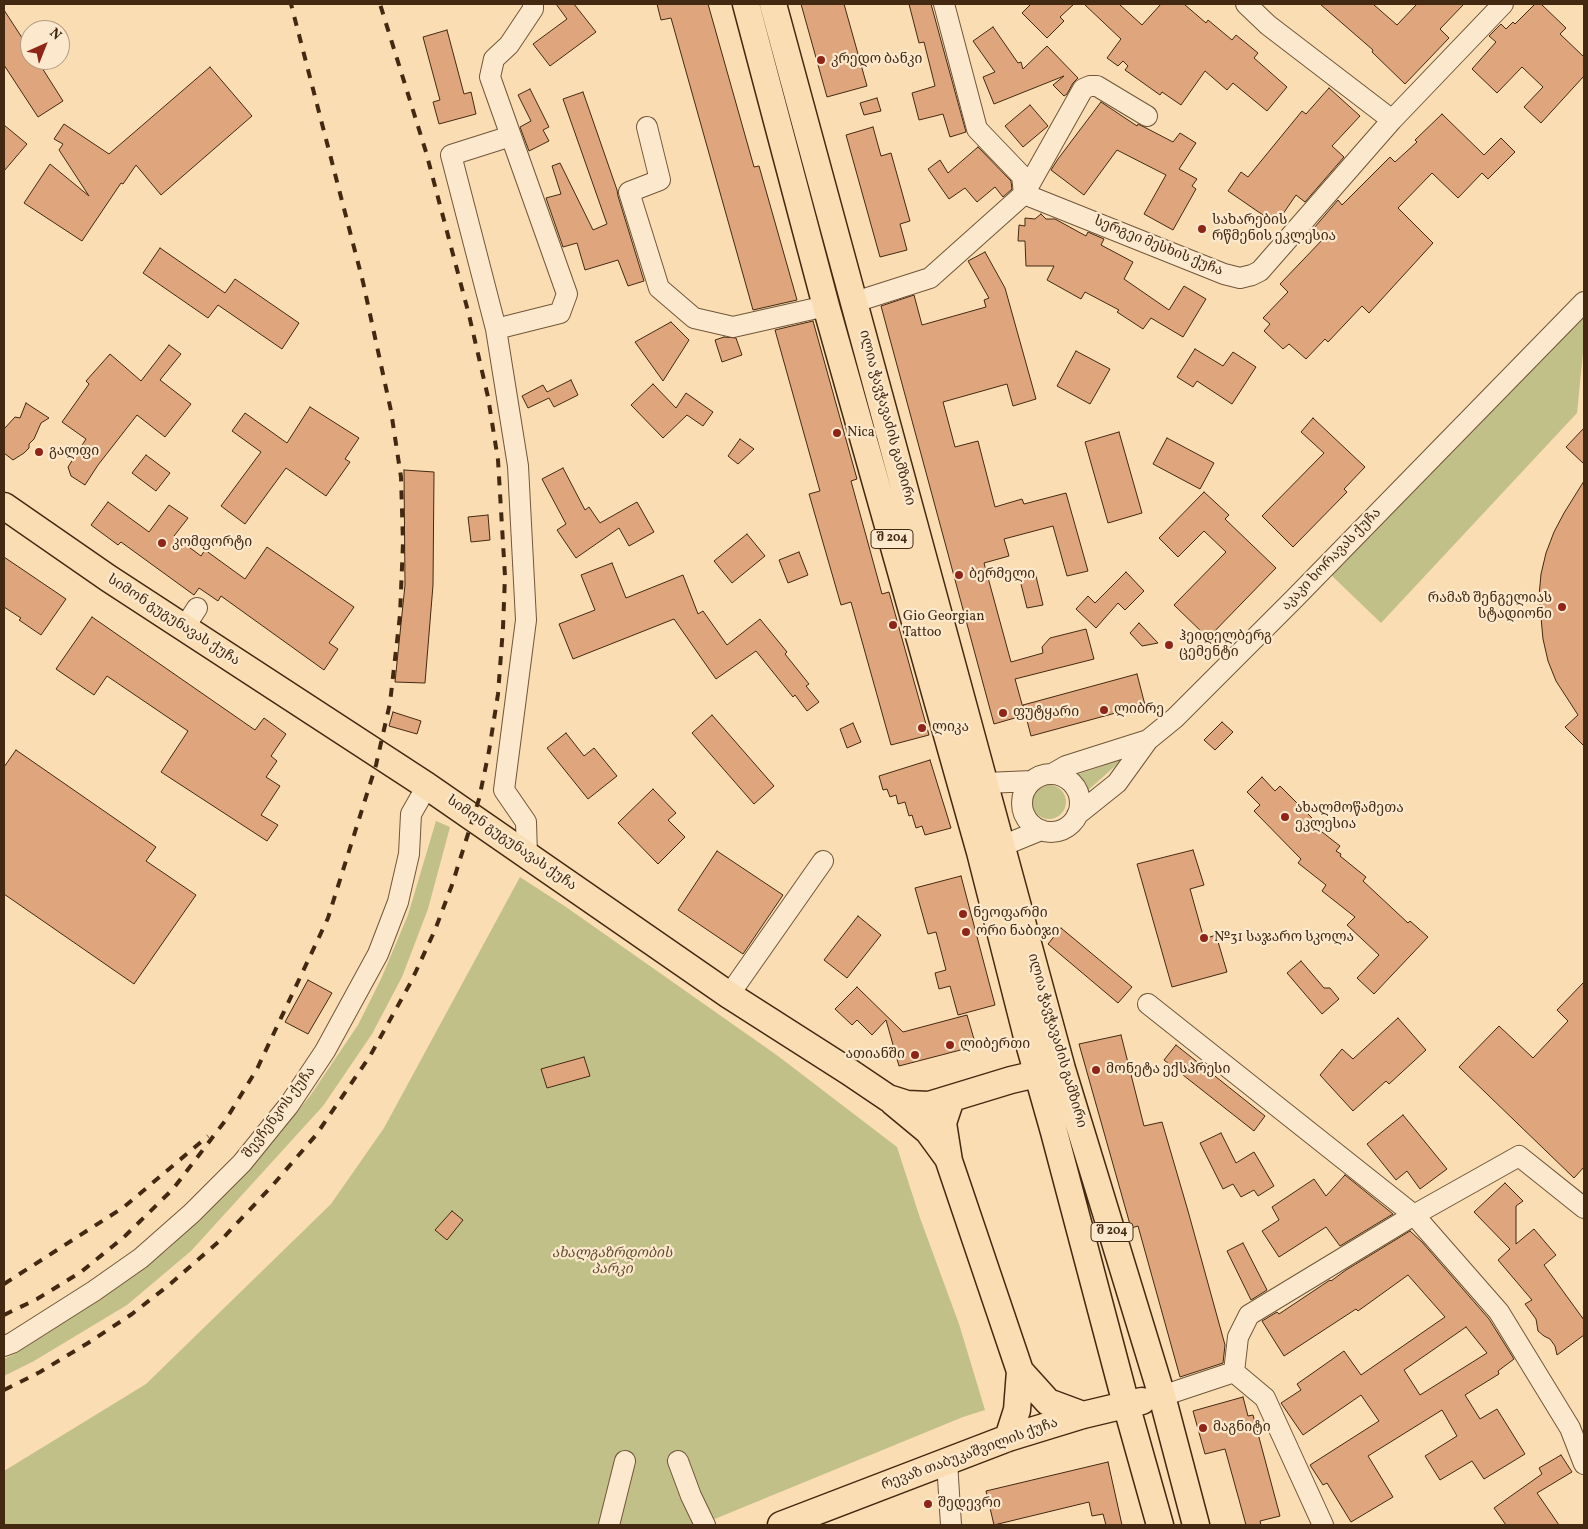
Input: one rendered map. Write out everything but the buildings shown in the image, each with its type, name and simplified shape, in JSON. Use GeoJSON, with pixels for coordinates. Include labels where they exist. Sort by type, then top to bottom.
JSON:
{"type":"FeatureCollection","features":[{"type":"Feature","properties":{"kind":"main road","name":"ილია ჭავჭავაძის გამზირი"},"geometry":{"type":"LineString","coordinates":[[746,4],[826,306],[974,786]]}},
{"type":"Feature","properties":{"kind":"main road","name":"ილია ჭავჭავაძის გამზირი"},"geometry":{"type":"LineString","coordinates":[[773,4],[854,302],[974,786],[1050,1071],[1162,1396],[1196,1525]]}},
{"type":"Feature","properties":{"kind":"main road","name":"სიმონ გუგუნავას ქუჩა"},"geometry":{"type":"LineString","coordinates":[[4,506],[190,618],[427,786],[729,995],[888,1098],[917,1106],[929,1105],[1050,1071]]}},
{"type":"Feature","properties":{"kind":"main road","name":"ილია ჭავჭავაძის გამზირი"},"geometry":{"type":"LineString","coordinates":[[1050,1071],[1054,1132],[1160,1525]]}},
{"type":"Feature","properties":{"kind":"main road"},"geometry":{"type":"LineString","coordinates":[[988,1087],[1012,1093],[1027,1100],[1038,1110],[1054,1132]]}},
{"type":"Feature","properties":{"kind":"main road"},"geometry":{"type":"LineString","coordinates":[[888,1098],[928,1131],[949,1161]]}},
{"type":"Feature","properties":{"kind":"main road"},"geometry":{"type":"LineString","coordinates":[[952,1099],[943,1123],[949,1161],[1020,1371],[1017,1410],[1008,1438]]}},
{"type":"Feature","properties":{"kind":"main road"},"geometry":{"type":"LineString","coordinates":[[1020,1371],[1048,1402],[1084,1415]]}},
{"type":"Feature","properties":{"kind":"main road","name":"რევაზ თაბუკაშვილის ქუჩა"},"geometry":{"type":"LineString","coordinates":[[781,1525],[1008,1438],[1084,1415],[1162,1396]]}},
{"type":"Feature","properties":{"kind":"street"},"geometry":{"type":"LineString","coordinates":[[496,329],[560,313],[567,294],[490,77],[494,59],[509,45],[533,9],[533,4]]}},
{"type":"Feature","properties":{"kind":"street"},"geometry":{"type":"LineString","coordinates":[[944,4],[977,129],[1022,176],[1024,194]]}},
{"type":"Feature","properties":{"kind":"street"},"geometry":{"type":"LineString","coordinates":[[1246,4],[1268,25],[1392,120]]}},
{"type":"Feature","properties":{"kind":"street","name":"სერგეი მესხის ქუჩა"},"geometry":{"type":"LineString","coordinates":[[1024,194],[1224,274],[1240,278],[1252,275],[1260,271],[1392,120],[1503,4]]}},
{"type":"Feature","properties":{"kind":"street"},"geometry":{"type":"LineString","coordinates":[[854,302],[930,278],[1024,194],[1083,89],[1097,86],[1147,116]]}},
{"type":"Feature","properties":{"kind":"street"},"geometry":{"type":"LineString","coordinates":[[647,127],[660,180],[630,192],[659,288],[694,318],[733,327],[826,306]]}},
{"type":"Feature","properties":{"kind":"street"},"geometry":{"type":"LineString","coordinates":[[511,136],[451,155],[496,329],[518,466],[526,620],[504,790],[526,822],[527,855]]}},
{"type":"Feature","properties":{"kind":"street","name":"აკაკი ხორავას ქუჩა"},"geometry":{"type":"LineString","coordinates":[[1078,815],[1117,783],[1148,740],[1175,718],[1281,612],[1584,302]]}},
{"type":"Feature","properties":{"kind":"street"},"geometry":{"type":"LineString","coordinates":[[1052,774],[1070,781],[1076,788],[1080,806],[1078,815],[1072,823],[1064,829],[1053,832],[1042,830],[1031,824],[1024,814],[1022,802],[1025,791],[1032,781],[1040,776],[1052,774],[1066,766],[1148,740]]}},
{"type":"Feature","properties":{"kind":"street"},"geometry":{"type":"LineString","coordinates":[[974,786],[1032,781]]}},
{"type":"Feature","properties":{"kind":"street","name":"შევჩენკოს ქუჩა"},"geometry":{"type":"LineString","coordinates":[[4,1346],[12,1343],[94,1291],[141,1258],[192,1213],[242,1163],[289,1105],[326,1051],[378,954],[398,902],[409,854],[411,814],[427,786]]}},
{"type":"Feature","properties":{"kind":"street"},"geometry":{"type":"LineString","coordinates":[[991,849],[1042,830]]}},
{"type":"Feature","properties":{"kind":"street"},"geometry":{"type":"LineString","coordinates":[[729,995],[823,861]]}},
{"type":"Feature","properties":{"kind":"street"},"geometry":{"type":"LineString","coordinates":[[1148,1004],[1414,1215],[1499,1312],[1570,1428],[1584,1464]]}},
{"type":"Feature","properties":{"kind":"street"},"geometry":{"type":"LineString","coordinates":[[1234,1372],[1238,1337],[1249,1315],[1414,1215],[1519,1156],[1584,1208]]}},
{"type":"Feature","properties":{"kind":"street"},"geometry":{"type":"LineString","coordinates":[[1162,1396],[1234,1372]]}},
{"type":"Feature","properties":{"kind":"street"},"geometry":{"type":"LineString","coordinates":[[1234,1372],[1265,1398],[1324,1525]]}},
{"type":"Feature","properties":{"kind":"street"},"geometry":{"type":"LineString","coordinates":[[609,1525],[625,1461]]}},
{"type":"Feature","properties":{"kind":"street"},"geometry":{"type":"LineString","coordinates":[[678,1461],[691,1496],[705,1525]]}},
{"type":"Feature","properties":{"kind":"street"},"geometry":{"type":"LineString","coordinates":[[947,1462],[952,1525]]}},
{"type":"Feature","properties":{"kind":"green space"},"geometry":{"type":"Polygon","coordinates":[[[1584,302],[1584,343],[1577,413],[1381,623],[1329,573],[1584,302]]]}},
{"type":"Feature","properties":{"kind":"green space"},"geometry":{"type":"Polygon","coordinates":[[[1123,759],[1086,792],[1081,779],[1076,775],[1123,759]]]}},
{"type":"Feature","properties":{"kind":"green space"},"geometry":{"type":"Polygon","coordinates":[[[1049,785],[1061,790],[1066,802],[1061,814],[1049,819],[1037,814],[1032,802],[1037,790],[1049,785]]]}},
{"type":"Feature","properties":{"kind":"green space"},"geometry":{"type":"Polygon","coordinates":[[[436,821],[450,827],[428,909],[402,977],[372,1034],[323,1106],[191,1251],[127,1305],[34,1361],[4,1376],[4,1359],[15,1354],[103,1297],[167,1250],[246,1173],[310,1096],[358,1025],[381,979],[408,915],[436,821]]]}},
{"type":"Feature","properties":{"kind":"green space","name":"ახალგაზრდობის პარკი"},"geometry":{"type":"Polygon","coordinates":[[[520,877],[566,907],[778,1056],[897,1147],[920,1218],[959,1324],[985,1410],[963,1417],[700,1525],[4,1525],[4,1471],[146,1384],[331,1204],[384,1128],[520,877]]]}},
{"type":"Feature","properties":{"kind":"railway"},"geometry":{"type":"LineString","coordinates":[[4,1315],[37,1299],[81,1272],[124,1237],[173,1189],[225,1121],[257,1069],[328,918],[376,765],[390,703],[400,615],[403,543],[401,477],[391,411],[363,282],[291,4]]}},
{"type":"Feature","properties":{"kind":"railway"},"geometry":{"type":"LineString","coordinates":[[4,1390],[40,1372],[88,1343],[132,1314],[169,1285],[224,1237],[316,1135],[370,1056],[411,982],[435,930],[452,885],[479,799],[498,694],[503,628],[505,576],[498,460],[488,397],[469,315],[426,152],[380,4]]}},
{"type":"Feature","properties":{"kind":"railway"},"geometry":{"type":"LineString","coordinates":[[4,1284],[124,1207],[208,1136]]}},
{"type":"Feature","properties":{"kind":"place","name":"კრედო ბანკი"},"geometry":{"type":"Point","coordinates":[821,60]}},
{"type":"Feature","properties":{"kind":"place","name":"სახარების რწმენის ეკლესია"},"geometry":{"type":"Point","coordinates":[1202,229]}},
{"type":"Feature","properties":{"kind":"place","name":"Nica"},"geometry":{"type":"Point","coordinates":[837,433]}},
{"type":"Feature","properties":{"kind":"place","name":"გალფი"},"geometry":{"type":"Point","coordinates":[39,452]}},
{"type":"Feature","properties":{"kind":"place","name":"კომფორტი"},"geometry":{"type":"Point","coordinates":[162,543]}},
{"type":"Feature","properties":{"kind":"place","name":"ბერმელი"},"geometry":{"type":"Point","coordinates":[959,575]}},
{"type":"Feature","properties":{"kind":"place","name":"რამაზ შენგელიას სტადიონი"},"geometry":{"type":"Point","coordinates":[1562,607]}},
{"type":"Feature","properties":{"kind":"place","name":"Gio Georgian Tattoo"},"geometry":{"type":"Point","coordinates":[893,625]}},
{"type":"Feature","properties":{"kind":"place","name":"ჰეიდელბერგ ცემენტი"},"geometry":{"type":"Point","coordinates":[1169,645]}},
{"type":"Feature","properties":{"kind":"place","name":"ლიბრე"},"geometry":{"type":"Point","coordinates":[1104,710]}},
{"type":"Feature","properties":{"kind":"place","name":"ფუტყარი"},"geometry":{"type":"Point","coordinates":[1003,713]}},
{"type":"Feature","properties":{"kind":"place","name":"ლიკა"},"geometry":{"type":"Point","coordinates":[922,728]}},
{"type":"Feature","properties":{"kind":"place","name":"ახალმოწამეთა ეკლესია"},"geometry":{"type":"Point","coordinates":[1285,817]}},
{"type":"Feature","properties":{"kind":"place","name":"ნეოფარმი"},"geometry":{"type":"Point","coordinates":[963,914]}},
{"type":"Feature","properties":{"kind":"place","name":"ორი ნაბიჯი"},"geometry":{"type":"Point","coordinates":[966,932]}},
{"type":"Feature","properties":{"kind":"place","name":"№31 საჯარო სკოლა"},"geometry":{"type":"Point","coordinates":[1204,938]}},
{"type":"Feature","properties":{"kind":"place","name":"ლიბერთი"},"geometry":{"type":"Point","coordinates":[950,1045]}},
{"type":"Feature","properties":{"kind":"place","name":"ათიანში"},"geometry":{"type":"Point","coordinates":[915,1055]}},
{"type":"Feature","properties":{"kind":"place","name":"მონეტა ექსპრესი"},"geometry":{"type":"Point","coordinates":[1096,1070]}},
{"type":"Feature","properties":{"kind":"place","name":"მაგნიტი"},"geometry":{"type":"Point","coordinates":[1203,1428]}},
{"type":"Feature","properties":{"kind":"place","name":"შედევრი"},"geometry":{"type":"Point","coordinates":[928,1504]}}]}
